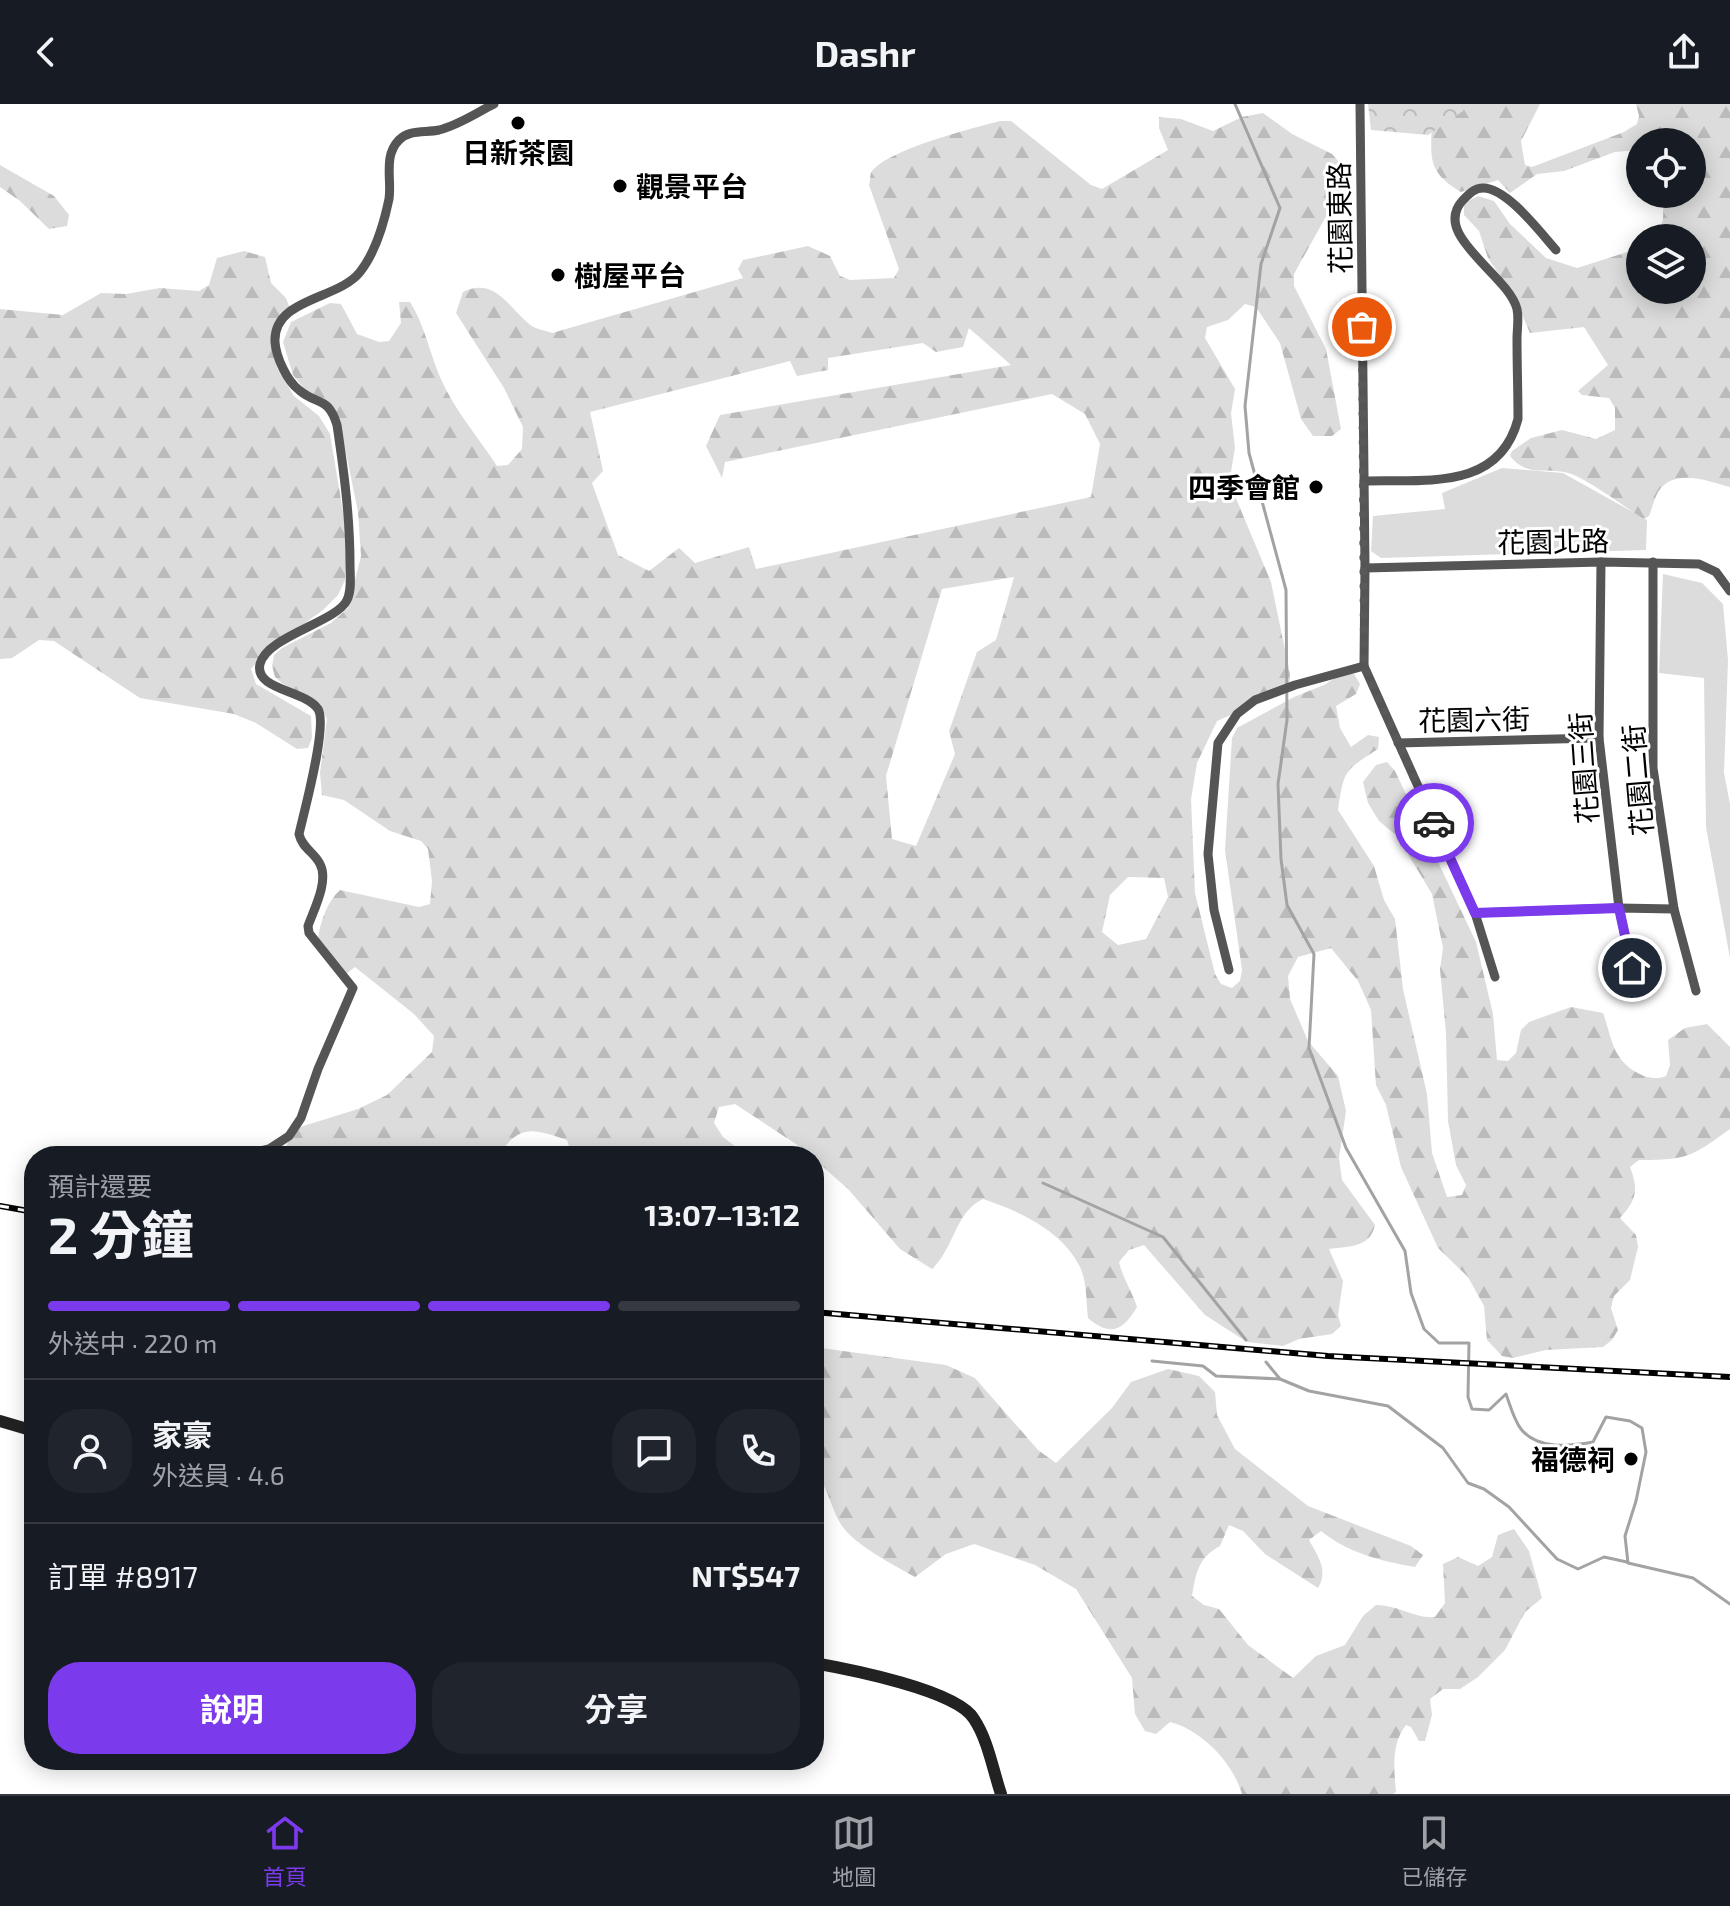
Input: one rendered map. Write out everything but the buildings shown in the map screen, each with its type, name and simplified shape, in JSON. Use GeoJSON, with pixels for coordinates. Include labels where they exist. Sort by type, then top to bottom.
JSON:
{"type":"FeatureCollection","features":[{"type":"Feature","properties":{"kind":"street"},"geometry":{"type":"LineString","coordinates":[[274,1146],[289,1136],[301,1118],[318,1069],[353,988],[309,933],[308,926],[323,880],[321,865],[301,843],[299,834],[314,770],[321,720],[319,710],[308,699],[265,680],[260,673],[261,661],[272,647],[343,606],[350,591],[350,522],[337,425],[332,410],[323,401],[301,392],[290,381],[276,350],[275,339],[283,317],[351,281],[361,271],[380,232],[389,199],[389,165],[398,141],[409,134],[438,130],[462,122],[494,104]]}},
{"type":"Feature","properties":{"kind":"street","name":"花園東路"},"geometry":{"type":"LineString","coordinates":[[1360,104],[1364,666],[1475,913],[1495,977]]}},
{"type":"Feature","properties":{"kind":"street"},"geometry":{"type":"LineString","coordinates":[[1364,481],[1464,476],[1494,461],[1514,435],[1518,419],[1517,310],[1508,290],[1466,245],[1454,227],[1455,208],[1472,191],[1482,188],[1502,194],[1556,250]]}},
{"type":"Feature","properties":{"kind":"street","name":"花園北路"},"geometry":{"type":"LineString","coordinates":[[1365,568],[1601,562],[1699,564],[1716,572],[1730,591]]}},
{"type":"Feature","properties":{"kind":"street","name":"花園三街"},"geometry":{"type":"LineString","coordinates":[[1601,562],[1599,738],[1619,908],[1632,968]]}},
{"type":"Feature","properties":{"kind":"street","name":"花園二街"},"geometry":{"type":"LineString","coordinates":[[1653,562],[1653,768],[1674,909],[1696,991]]}},
{"type":"Feature","properties":{"kind":"street"},"geometry":{"type":"LineString","coordinates":[[1229,970],[1214,910],[1208,854],[1218,743],[1237,714],[1255,700],[1295,685],[1364,666]]}},
{"type":"Feature","properties":{"kind":"street","name":"花園六街"},"geometry":{"type":"LineString","coordinates":[[1398,743],[1599,738]]}},
{"type":"Feature","properties":{"kind":"street"},"geometry":{"type":"LineString","coordinates":[[1475,913],[1674,909]]}},
{"type":"Feature","properties":{"kind":"street"},"geometry":{"type":"LineString","coordinates":[[0,1421],[24,1428]]}},
{"type":"Feature","properties":{"kind":"street"},"geometry":{"type":"LineString","coordinates":[[824,1665],[884,1677],[957,1702],[973,1716],[1001,1794]]}},
{"type":"Feature","properties":{"kind":"green space"},"geometry":{"type":"Polygon","coordinates":[[[1368,104],[1466,104],[1463,111],[1428,135],[1371,130],[1368,104]]]}},
{"type":"Feature","properties":{"kind":"green space"},"geometry":{"type":"Polygon","coordinates":[[[1453,104],[1540,104],[1521,141],[1525,165],[1532,167],[1626,131],[1626,151],[1615,152],[1564,171],[1537,174],[1510,193],[1498,180],[1461,192],[1437,172],[1431,148],[1432,125],[1453,104]]]}},
{"type":"Feature","properties":{"kind":"green space"},"geometry":{"type":"Polygon","coordinates":[[[1636,104],[1730,104],[1730,487],[1702,479],[1673,480],[1658,492],[1649,516],[1644,519],[1574,475],[1525,468],[1510,456],[1512,451],[1531,438],[1562,430],[1596,439],[1615,430],[1615,408],[1609,398],[1582,395],[1578,391],[1608,365],[1584,327],[1530,333],[1514,296],[1488,258],[1479,231],[1464,215],[1464,203],[1478,196],[1494,201],[1510,224],[1546,258],[1577,268],[1626,252],[1626,304],[1706,304],[1706,224],[1662,224],[1663,208],[1706,208],[1706,128],[1630,128],[1637,124],[1639,116],[1636,104]]]}},
{"type":"Feature","properties":{"kind":"green space"},"geometry":{"type":"Polygon","coordinates":[[[1263,113],[1292,134],[1332,154],[1339,162],[1344,184],[1294,274],[1294,286],[1326,349],[1341,429],[1332,436],[1313,436],[1301,419],[1280,343],[1256,307],[1245,304],[1228,320],[1207,327],[1205,338],[1235,389],[1231,413],[1235,448],[1231,472],[1235,496],[1271,582],[1290,674],[1289,686],[1281,693],[1217,721],[1197,763],[1191,799],[1195,893],[1215,974],[1221,984],[1232,988],[1240,981],[1242,970],[1225,850],[1232,738],[1237,728],[1294,697],[1324,685],[1342,673],[1354,674],[1360,684],[1356,694],[1336,706],[1340,728],[1351,747],[1368,735],[1379,737],[1378,749],[1352,767],[1344,779],[1338,810],[1374,866],[1384,900],[1395,919],[1403,989],[1427,1094],[1432,1153],[1447,1197],[1462,1195],[1466,1185],[1456,1165],[1448,1121],[1446,1033],[1440,969],[1443,948],[1432,894],[1397,836],[1379,821],[1368,803],[1363,782],[1376,765],[1387,762],[1395,771],[1476,942],[1493,1014],[1497,1060],[1508,1061],[1516,1053],[1521,1030],[1529,1022],[1571,1007],[1603,1013],[1611,1040],[1622,1061],[1646,1077],[1666,1076],[1670,1065],[1668,1040],[1685,1028],[1707,1024],[1730,1047],[1730,1129],[1688,1155],[1639,1160],[1630,1167],[1634,1195],[1620,1218],[1636,1235],[1638,1247],[1630,1280],[1614,1296],[1611,1308],[1618,1330],[1612,1340],[1603,1347],[1546,1350],[1513,1358],[1502,1356],[1487,1340],[1484,1306],[1468,1277],[1438,1248],[1401,1167],[1386,1105],[1376,1085],[1371,1010],[1358,981],[1331,948],[1298,957],[1288,976],[1290,999],[1308,1041],[1338,1076],[1346,1111],[1339,1158],[1342,1180],[1375,1225],[1364,1242],[1329,1249],[1343,1281],[1338,1315],[1341,1326],[1332,1334],[1299,1339],[1283,1346],[1247,1342],[1205,1315],[1144,1245],[1129,1250],[1119,1262],[1137,1307],[1121,1326],[1116,1329],[1103,1328],[1088,1318],[1080,1267],[1063,1243],[1025,1216],[983,1199],[966,1212],[946,1251],[932,1269],[900,1249],[848,1189],[824,1168],[824,1146],[799,1146],[735,1104],[719,1107],[714,1123],[723,1137],[735,1146],[569,1146],[567,1140],[545,1133],[528,1132],[513,1138],[505,1146],[287,1146],[297,1128],[358,1109],[387,1095],[432,1052],[434,1036],[414,1014],[355,967],[346,974],[318,940],[325,913],[340,890],[419,907],[430,904],[432,881],[428,849],[421,841],[390,831],[344,800],[322,795],[320,773],[327,719],[321,707],[275,677],[272,666],[274,655],[282,648],[331,623],[348,608],[361,556],[358,512],[344,443],[326,405],[307,392],[293,375],[283,342],[291,322],[330,303],[341,304],[357,334],[379,342],[389,341],[401,323],[399,302],[410,302],[452,400],[497,466],[508,465],[522,449],[523,427],[504,388],[456,313],[463,292],[474,288],[492,291],[530,325],[552,333],[743,278],[738,269],[743,260],[808,246],[830,256],[840,276],[850,280],[894,278],[899,269],[869,185],[871,173],[893,156],[951,134],[1011,121],[1091,185],[1102,189],[1168,150],[1159,128],[1159,117],[1181,119],[1213,131],[1242,117],[1263,113]],[[969,328],[963,347],[936,352],[923,343],[828,358],[828,370],[797,376],[790,361],[590,412],[603,471],[592,483],[618,555],[649,571],[679,548],[695,563],[749,547],[756,569],[1091,497],[1100,444],[1085,414],[1052,394],[725,462],[722,478],[706,446],[720,415],[1011,365],[969,328]],[[1014,577],[942,589],[886,776],[892,839],[916,846],[955,754],[949,731],[977,652],[996,640],[1014,577]],[[1128,877],[1110,895],[1102,932],[1118,945],[1146,939],[1168,897],[1164,878],[1128,877]]]}},
{"type":"Feature","properties":{"kind":"green space"},"geometry":{"type":"Polygon","coordinates":[[[0,165],[54,196],[69,215],[67,226],[49,229],[0,187],[0,165]]]}},
{"type":"Feature","properties":{"kind":"green space"},"geometry":{"type":"Polygon","coordinates":[[[244,251],[265,257],[271,283],[286,298],[290,308],[273,342],[277,368],[294,396],[319,416],[330,434],[347,536],[345,580],[338,595],[323,610],[265,652],[251,669],[256,684],[311,716],[312,738],[308,748],[297,749],[256,723],[234,714],[140,698],[54,641],[39,640],[12,658],[0,659],[0,309],[63,315],[101,293],[126,294],[160,288],[199,291],[209,285],[217,258],[244,251]]]}},
{"type":"Feature","properties":{"kind":"green space"},"geometry":{"type":"Polygon","coordinates":[[[1502,468],[1563,473],[1647,520],[1646,550],[1381,558],[1371,551],[1373,516],[1445,509],[1442,493],[1502,468]]]}},
{"type":"Feature","properties":{"kind":"green space"},"geometry":{"type":"Polygon","coordinates":[[[1663,574],[1702,583],[1723,604],[1728,660],[1724,773],[1730,804],[1730,958],[1706,827],[1704,678],[1659,673],[1663,574]]]}},
{"type":"Feature","properties":{"kind":"green space"},"geometry":{"type":"Polygon","coordinates":[[[824,1348],[946,1365],[975,1378],[1038,1450],[1056,1463],[1112,1408],[1131,1382],[1168,1369],[1199,1376],[1215,1392],[1217,1415],[1235,1449],[1308,1506],[1411,1546],[1423,1555],[1415,1567],[1390,1562],[1365,1555],[1321,1531],[1309,1540],[1322,1569],[1318,1588],[1265,1554],[1243,1531],[1229,1525],[1220,1546],[1199,1567],[1192,1596],[1204,1605],[1219,1609],[1248,1645],[1293,1678],[1316,1656],[1345,1645],[1363,1616],[1376,1605],[1435,1617],[1445,1603],[1443,1564],[1458,1557],[1478,1566],[1492,1557],[1498,1535],[1514,1529],[1529,1551],[1542,1598],[1525,1612],[1505,1650],[1478,1677],[1460,1689],[1443,1689],[1430,1699],[1432,1715],[1425,1741],[1419,1741],[1411,1727],[1406,1725],[1396,1748],[1396,1792],[1393,1794],[1242,1794],[1224,1760],[1193,1732],[1170,1722],[1156,1734],[1145,1731],[1135,1714],[1132,1678],[1076,1589],[1035,1565],[974,1544],[946,1554],[915,1577],[856,1540],[838,1519],[824,1485],[824,1348]]]}},
{"type":"Feature","properties":{"kind":"waterway"},"geometry":{"type":"LineString","coordinates":[[1235,104],[1280,208],[1261,264],[1245,406],[1249,453],[1286,590],[1287,720],[1278,784],[1281,859],[1287,905],[1314,954],[1309,1048],[1346,1148],[1405,1251],[1411,1293],[1424,1329],[1439,1343],[1469,1343],[1468,1397],[1472,1409],[1489,1410],[1506,1394],[1521,1429],[1536,1440],[1555,1445],[1593,1442],[1606,1417],[1630,1421],[1642,1428],[1646,1452],[1625,1536],[1628,1563],[1693,1578],[1730,1604]]}},
{"type":"Feature","properties":{"kind":"waterway"},"geometry":{"type":"LineString","coordinates":[[1043,1183],[1163,1237],[1246,1340]]}},
{"type":"Feature","properties":{"kind":"waterway"},"geometry":{"type":"LineString","coordinates":[[1152,1361],[1203,1366],[1216,1376],[1280,1379]]}},
{"type":"Feature","properties":{"kind":"waterway"},"geometry":{"type":"LineString","coordinates":[[1266,1362],[1280,1379],[1309,1391],[1388,1406],[1443,1448],[1468,1483],[1484,1489],[1509,1507],[1557,1559],[1578,1569],[1604,1557],[1627,1562]]}},
{"type":"Feature","properties":{"kind":"railway"},"geometry":{"type":"LineString","coordinates":[[0,1206],[24,1210]]}},
{"type":"Feature","properties":{"kind":"railway"},"geometry":{"type":"LineString","coordinates":[[824,1313],[1328,1356],[1730,1377]]}},
{"type":"Feature","properties":{"kind":"way so far"},"geometry":{"type":"LineString","coordinates":[[1362,327],[1364,666],[1434,823]]}},
{"type":"Feature","properties":{"kind":"place","name":"日新茶園"},"geometry":{"type":"Point","coordinates":[518,123]}},
{"type":"Feature","properties":{"kind":"place","name":"觀景平台"},"geometry":{"type":"Point","coordinates":[620,186]}},
{"type":"Feature","properties":{"kind":"place","name":"樹屋平台"},"geometry":{"type":"Point","coordinates":[558,275]}},
{"type":"Feature","properties":{"kind":"place","name":"四季會館"},"geometry":{"type":"Point","coordinates":[1316,487]}},
{"type":"Feature","properties":{"kind":"place","name":"福德祠"},"geometry":{"type":"Point","coordinates":[1631,1459]}},
{"type":"Feature","properties":{"kind":"route"},"geometry":{"type":"LineString","coordinates":[[1434,823],[1475,913],[1619,908],[1632,968]]}}]}
